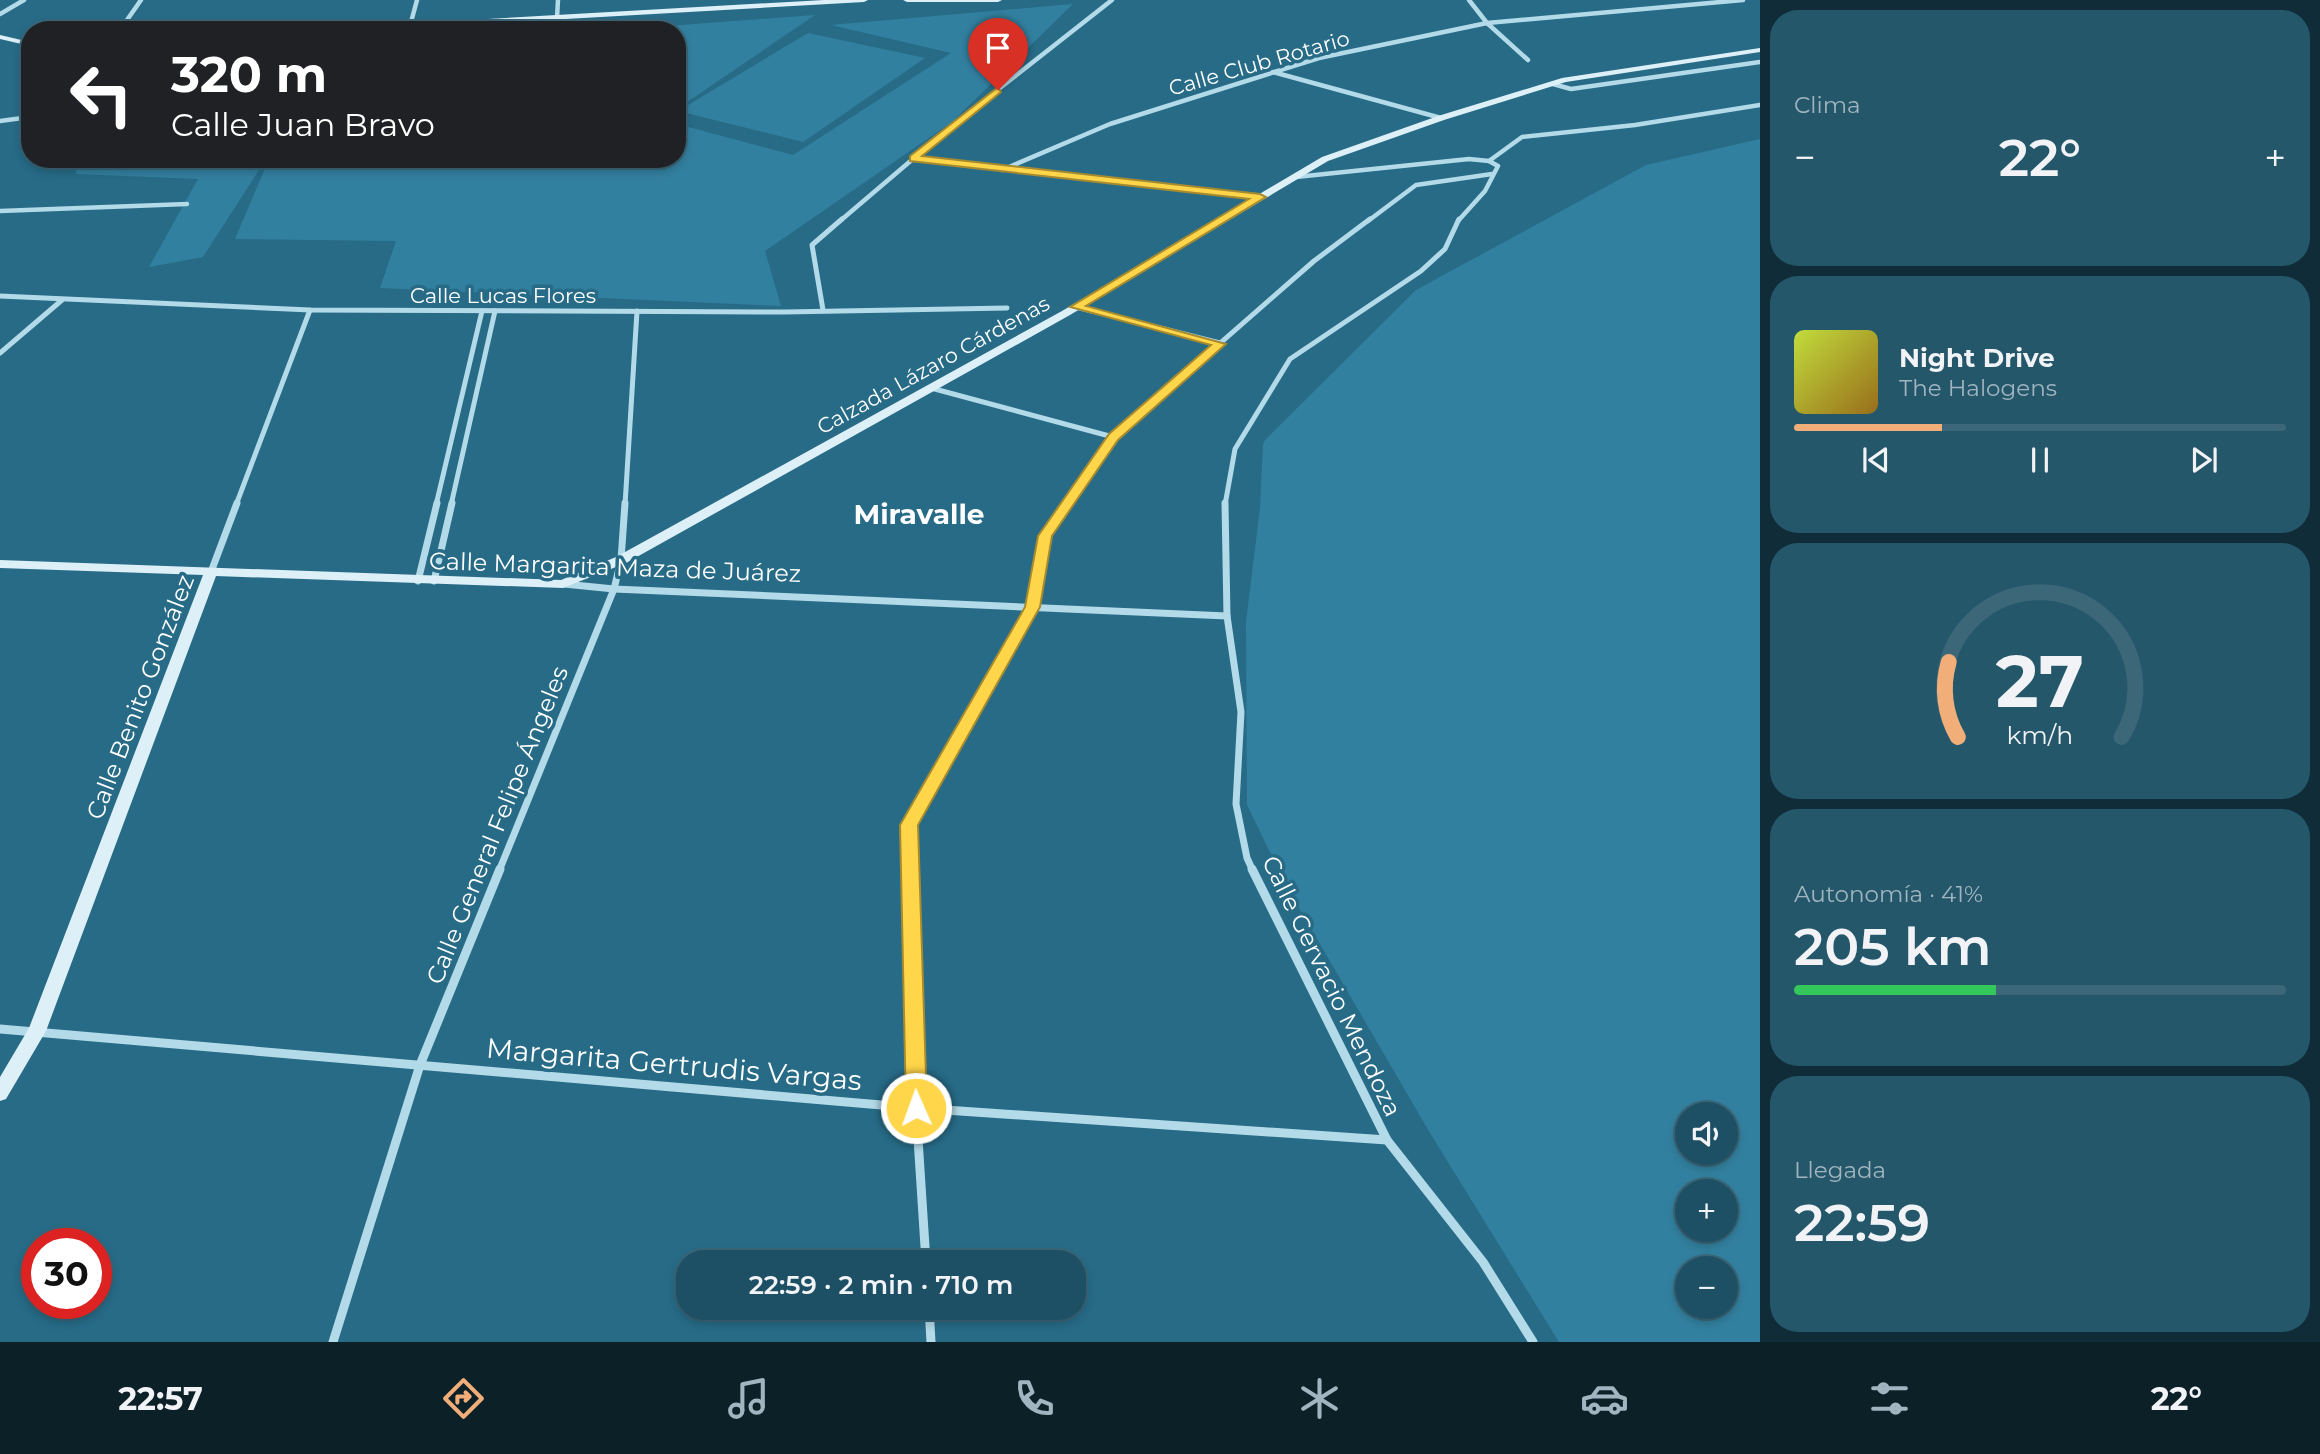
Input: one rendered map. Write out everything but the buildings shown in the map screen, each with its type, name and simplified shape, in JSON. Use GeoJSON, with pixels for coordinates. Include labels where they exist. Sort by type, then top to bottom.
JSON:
{"type":"FeatureCollection","features":[{"type":"Feature","properties":{"kind":"street"},"geometry":{"type":"LineString","coordinates":[[0,14],[24,0]]}},
{"type":"Feature","properties":{"kind":"street"},"geometry":{"type":"LineString","coordinates":[[126,21],[141,0]]}},
{"type":"Feature","properties":{"kind":"street"},"geometry":{"type":"LineString","coordinates":[[411,21],[417,0]]}},
{"type":"Feature","properties":{"kind":"street"},"geometry":{"type":"LineString","coordinates":[[557,18],[558,0]]}},
{"type":"Feature","properties":{"kind":"street"},"geometry":{"type":"LineString","coordinates":[[502,21],[864,0]]}},
{"type":"Feature","properties":{"kind":"street"},"geometry":{"type":"LineString","coordinates":[[907,0],[998,0]]}},
{"type":"Feature","properties":{"kind":"street"},"geometry":{"type":"LineString","coordinates":[[823,310],[812,245],[1112,0]]}},
{"type":"Feature","properties":{"kind":"street"},"geometry":{"type":"LineString","coordinates":[[1469,0],[1487,23],[1528,60]]}},
{"type":"Feature","properties":{"kind":"street","name":"Calle Club Rotario"},"geometry":{"type":"LineString","coordinates":[[1002,170],[1110,124],[1319,58],[1487,23],[1743,0]]}},
{"type":"Feature","properties":{"kind":"street"},"geometry":{"type":"LineString","coordinates":[[0,37],[21,42]]}},
{"type":"Feature","properties":{"kind":"street","name":"Calzada Lázaro Cárdenas"},"geometry":{"type":"LineString","coordinates":[[563,584],[621,560],[931,388],[1076,307],[1325,159],[1441,118],[1553,83],[1760,50]]}},
{"type":"Feature","properties":{"kind":"street"},"geometry":{"type":"LineString","coordinates":[[1553,83],[1571,89],[1760,62]]}},
{"type":"Feature","properties":{"kind":"street"},"geometry":{"type":"LineString","coordinates":[[1273,72],[1441,118]]}},
{"type":"Feature","properties":{"kind":"street"},"geometry":{"type":"LineString","coordinates":[[1489,161],[1522,137],[1635,125],[1760,105]]}},
{"type":"Feature","properties":{"kind":"street"},"geometry":{"type":"LineString","coordinates":[[0,121],[21,118]]}},
{"type":"Feature","properties":{"kind":"street"},"geometry":{"type":"LineString","coordinates":[[914,159],[1260,197]]}},
{"type":"Feature","properties":{"kind":"street"},"geometry":{"type":"LineString","coordinates":[[925,1250],[916,1108],[909,825],[1032,607],[1045,536],[1113,437],[1314,261],[1416,185],[1492,174],[1498,166],[1489,161],[1469,159],[1296,177]]}},
{"type":"Feature","properties":{"kind":"street","name":"Calle Gervacio Mendoza"},"geometry":{"type":"LineString","coordinates":[[1492,174],[1485,191],[1455,224],[1445,249],[1421,271],[1290,359],[1235,449],[1224,510],[1227,616],[1241,712],[1236,804],[1247,858],[1387,1140],[1483,1262],[1533,1342]]}},
{"type":"Feature","properties":{"kind":"street"},"geometry":{"type":"LineString","coordinates":[[0,211],[187,204]]}},
{"type":"Feature","properties":{"kind":"street","name":"Calle Lucas Flores"},"geometry":{"type":"LineString","coordinates":[[0,296],[310,310],[1007,309]]}},
{"type":"Feature","properties":{"kind":"street"},"geometry":{"type":"LineString","coordinates":[[0,353],[63,299]]}},
{"type":"Feature","properties":{"kind":"street"},"geometry":{"type":"LineString","coordinates":[[1076,307],[1220,344]]}},
{"type":"Feature","properties":{"kind":"street","name":"Calle Benito González"},"geometry":{"type":"LineString","coordinates":[[0,1093],[37,1031],[310,310]]}},
{"type":"Feature","properties":{"kind":"street"},"geometry":{"type":"LineString","coordinates":[[418,581],[482,311]]}},
{"type":"Feature","properties":{"kind":"street"},"geometry":{"type":"LineString","coordinates":[[434,581],[495,311]]}},
{"type":"Feature","properties":{"kind":"street","name":"Calle General Felipe Ángeles"},"geometry":{"type":"LineString","coordinates":[[332,1342],[420,1065],[614,589],[621,560],[637,311]]}},
{"type":"Feature","properties":{"kind":"street"},"geometry":{"type":"LineString","coordinates":[[931,388],[1113,437]]}},
{"type":"Feature","properties":{"kind":"street","name":"Calle Margarita Maza de Juárez"},"geometry":{"type":"LineString","coordinates":[[0,564],[418,581],[563,584],[614,589],[1227,616]]}},
{"type":"Feature","properties":{"kind":"street","name":"Margarita Gertrudis Vargas"},"geometry":{"type":"LineString","coordinates":[[0,1030],[37,1031],[916,1108],[1387,1140]]}},
{"type":"Feature","properties":{"kind":"street"},"geometry":{"type":"LineString","coordinates":[[930,1320],[931,1342]]}},
{"type":"Feature","properties":{"kind":"shaded area"},"geometry":{"type":"Polygon","coordinates":[[[1073,4],[952,122],[765,251],[781,306],[380,288],[396,241],[235,239],[265,168],[686,168],[686,126],[793,155],[951,53],[831,25],[1073,4]]]}},
{"type":"Feature","properties":{"kind":"shaded area"},"geometry":{"type":"Polygon","coordinates":[[[815,15],[686,103],[686,25],[815,15]]]}},
{"type":"Feature","properties":{"kind":"shaded area"},"geometry":{"type":"Polygon","coordinates":[[[808,33],[925,58],[803,142],[686,113],[686,106],[808,33]]]}},
{"type":"Feature","properties":{"kind":"shaded area"},"geometry":{"type":"Polygon","coordinates":[[[1760,139],[1760,1342],[1559,1342],[1430,1133],[1289,891],[1247,805],[1246,622],[1260,508],[1263,445],[1416,290],[1646,165],[1760,139]]]}},
{"type":"Feature","properties":{"kind":"shaded area"},"geometry":{"type":"Polygon","coordinates":[[[77,168],[260,168],[203,257],[149,267],[198,179],[76,174],[77,168]]]}},
{"type":"Feature","properties":{"kind":"district","name":"Miravalle"},"geometry":{"type":"Point","coordinates":[919,514]}},
{"type":"Feature","properties":{"kind":"route"},"geometry":{"type":"LineString","coordinates":[[916,1108],[909,825],[1032,607],[1045,536],[1113,437],[1220,344],[1076,307],[1260,197],[914,159],[998,90]]}}]}
